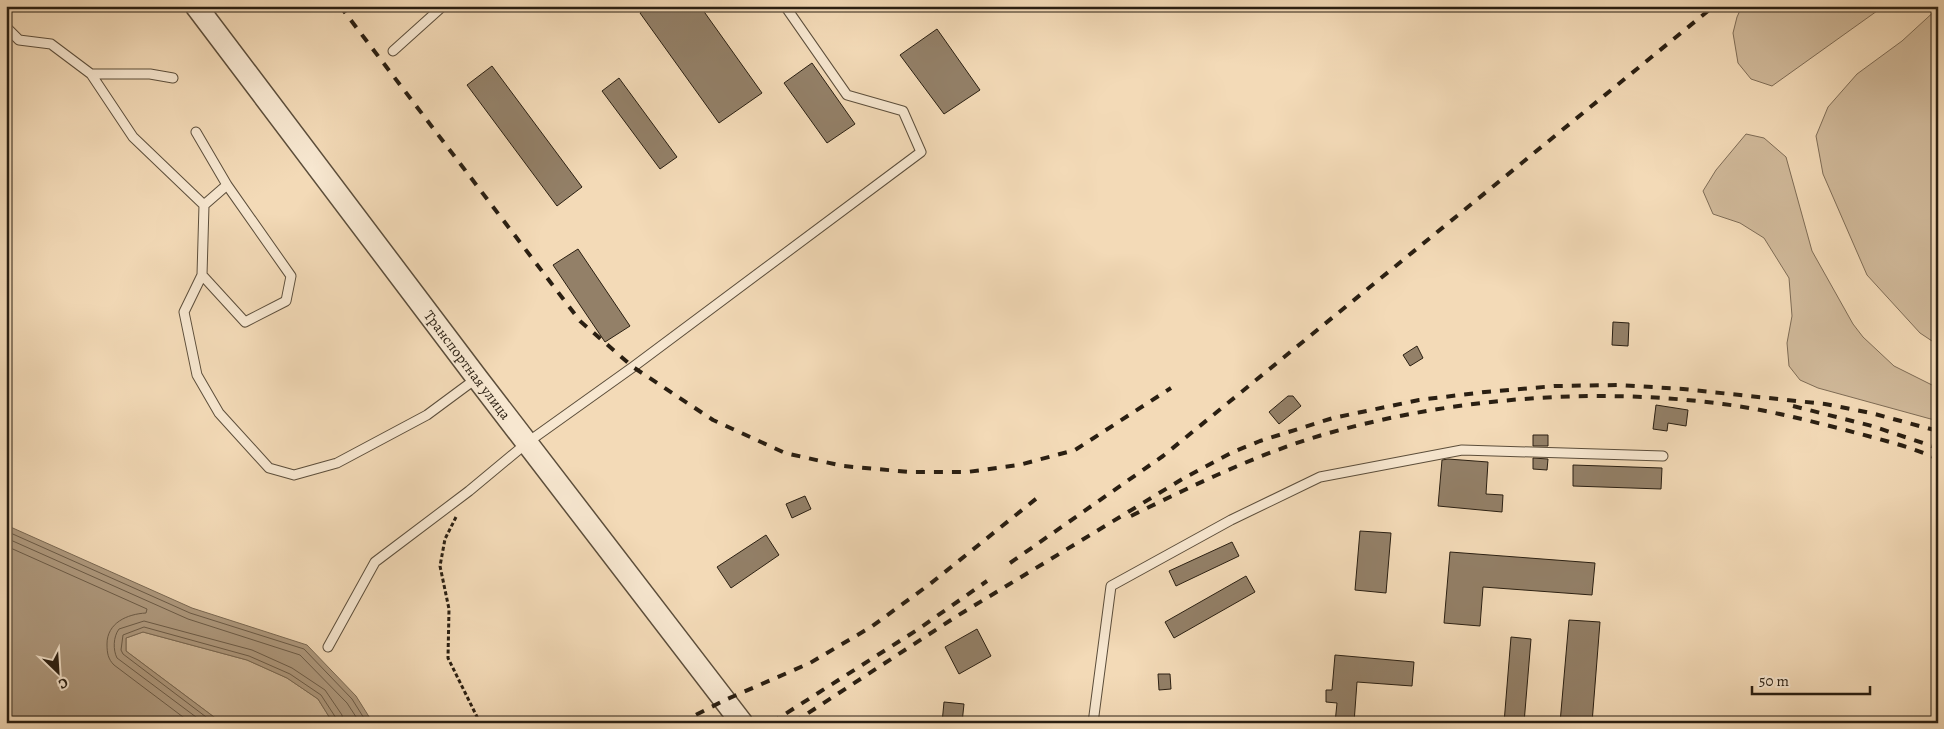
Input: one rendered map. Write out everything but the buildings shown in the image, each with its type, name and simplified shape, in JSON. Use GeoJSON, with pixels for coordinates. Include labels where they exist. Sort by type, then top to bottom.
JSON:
{"type":"FeatureCollection","features":[{"type":"Feature","properties":{"kind":"street","name":"Транспортная улица"},"geometry":{"type":"LineString","coordinates":[[196,6],[477,378],[742,723]]}},
{"type":"Feature","properties":{"kind":"lane"},"geometry":{"type":"LineString","coordinates":[[393,51],[443,6]]}},
{"type":"Feature","properties":{"kind":"lane"},"geometry":{"type":"LineString","coordinates":[[328,647],[375,562],[469,491],[528,442],[633,367],[922,152],[903,111],[847,96],[785,6]]}},
{"type":"Feature","properties":{"kind":"lane"},"geometry":{"type":"LineString","coordinates":[[6,27],[19,40],[51,44],[91,74],[133,137],[204,205]]}},
{"type":"Feature","properties":{"kind":"lane"},"geometry":{"type":"LineString","coordinates":[[91,74],[150,74],[173,78]]}},
{"type":"Feature","properties":{"kind":"lane"},"geometry":{"type":"LineString","coordinates":[[196,132],[227,185],[291,276],[286,301],[245,322],[202,275]]}},
{"type":"Feature","properties":{"kind":"lane"},"geometry":{"type":"LineString","coordinates":[[227,185],[204,205],[202,275],[184,312],[196,375],[219,413],[270,468],[294,475],[337,463],[427,415],[477,378]]}},
{"type":"Feature","properties":{"kind":"lane"},"geometry":{"type":"LineString","coordinates":[[1093,723],[1110,586],[1231,520],[1320,477],[1462,450],[1663,456]]}},
{"type":"Feature","properties":{"kind":"path"},"geometry":{"type":"LineString","coordinates":[[469,491],[445,538],[440,566],[449,609],[448,658],[480,723]]}},
{"type":"Feature","properties":{"kind":"shaded area"},"geometry":{"type":"Polygon","coordinates":[[[1742,6],[1884,6],[1772,86],[1751,79],[1738,63],[1733,33],[1742,6]]]}},
{"type":"Feature","properties":{"kind":"shaded area"},"geometry":{"type":"Polygon","coordinates":[[[1938,8],[1938,345],[1920,333],[1867,275],[1823,174],[1816,136],[1828,107],[1857,74],[1902,41],[1938,8]]]}},
{"type":"Feature","properties":{"kind":"shaded area"},"geometry":{"type":"Polygon","coordinates":[[[1746,134],[1764,138],[1786,157],[1812,251],[1853,324],[1863,337],[1894,366],[1938,388],[1938,421],[1818,388],[1800,380],[1789,366],[1787,343],[1792,316],[1789,278],[1764,238],[1740,223],[1713,214],[1703,191],[1716,170],[1746,134]]]}},
{"type":"Feature","properties":{"kind":"shaded area"},"geometry":{"type":"Polygon","coordinates":[[[143,632],[247,660],[287,678],[318,699],[333,723],[222,723],[126,651],[126,638],[143,632]]]}},
{"type":"Feature","properties":{"kind":"water"},"geometry":{"type":"Polygon","coordinates":[[[6,525],[192,608],[307,645],[356,696],[373,723],[333,723],[318,699],[287,678],[247,660],[143,632],[126,638],[126,651],[222,723],[6,723],[6,525]]]}},
{"type":"Feature","properties":{"kind":"railway"},"geometry":{"type":"LineString","coordinates":[[340,6],[580,321],[633,367],[713,420],[785,453],[843,466],[910,472],[967,472],[1019,465],[1075,450],[1171,388]]}},
{"type":"Feature","properties":{"kind":"railway"},"geometry":{"type":"LineString","coordinates":[[1010,563],[1163,456],[1714,6]]}},
{"type":"Feature","properties":{"kind":"railway"},"geometry":{"type":"LineString","coordinates":[[793,723],[957,616],[1184,478],[1233,452],[1260,441],[1333,418],[1419,400],[1485,392],[1555,386],[1619,385],[1683,389],[1825,404],[1871,413],[1938,431]]}},
{"type":"Feature","properties":{"kind":"railway"},"geometry":{"type":"LineString","coordinates":[[1131,516],[1243,464],[1312,438],[1412,414],[1463,405],[1516,400],[1620,396],[1738,406],[1842,429],[1902,446],[1938,459]]}},
{"type":"Feature","properties":{"kind":"railway"},"geometry":{"type":"LineString","coordinates":[[1793,406],[1872,426],[1938,448]]}},
{"type":"Feature","properties":{"kind":"railway"},"geometry":{"type":"LineString","coordinates":[[680,723],[725,700],[810,663],[871,627],[930,584],[1037,498]]}},
{"type":"Feature","properties":{"kind":"railway"},"geometry":{"type":"LineString","coordinates":[[771,723],[917,630],[987,581]]}}]}
